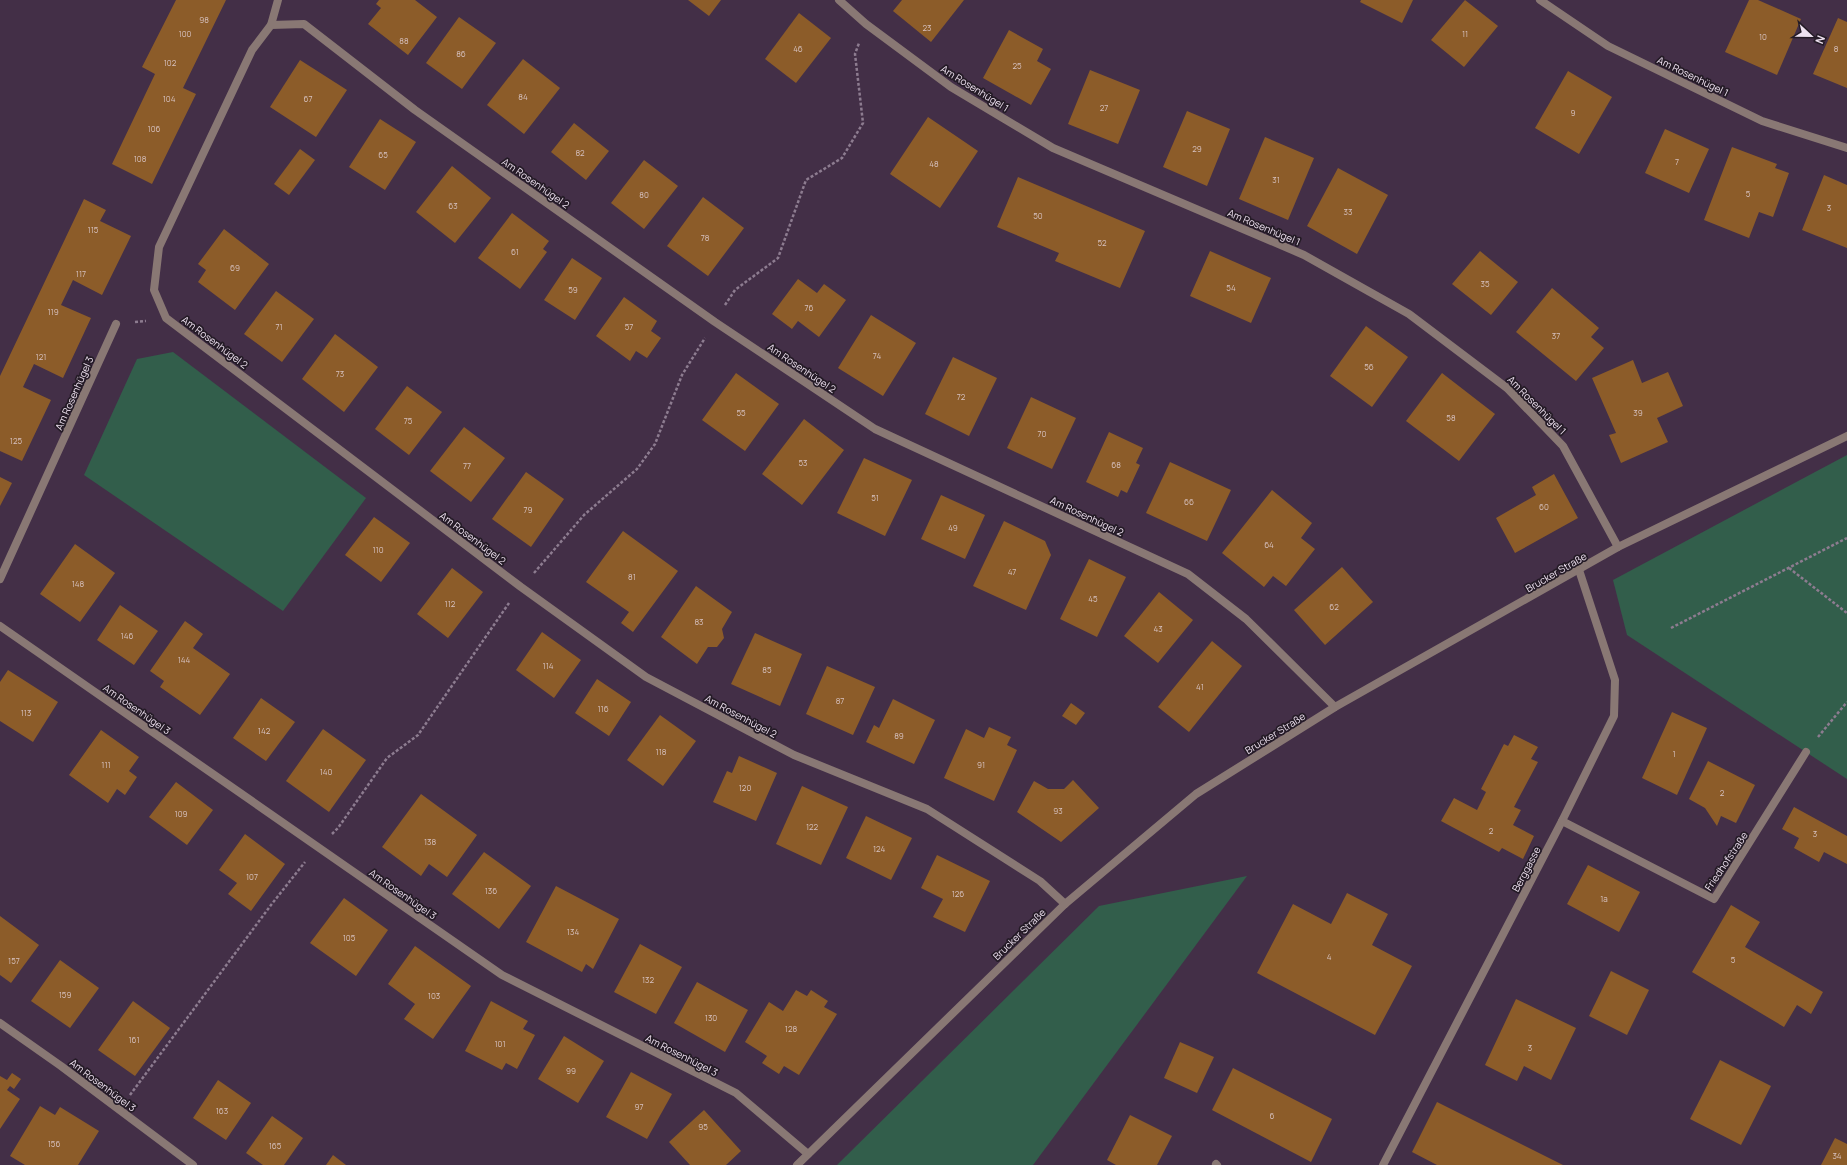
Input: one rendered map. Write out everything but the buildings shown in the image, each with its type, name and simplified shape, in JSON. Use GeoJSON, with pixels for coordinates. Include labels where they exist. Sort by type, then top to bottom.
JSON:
{"type":"FeatureCollection","features":[{"type":"Feature","properties":{"kind":"street","name":"Am Rosenhügel 2"},"geometry":{"type":"LineString","coordinates":[[278,0],[271,25],[252,50],[159,247],[154,290],[166,318],[521,587],[646,677],[794,755],[926,809],[1040,881],[1065,904]]}},
{"type":"Feature","properties":{"kind":"street","name":"Am Rosenhügel 1"},"geometry":{"type":"LineString","coordinates":[[839,0],[866,24],[951,86],[1053,148],[1304,255],[1409,314],[1508,388],[1563,446],[1618,547]]}},
{"type":"Feature","properties":{"kind":"street","name":"Am Rosenhügel 1"},"geometry":{"type":"LineString","coordinates":[[1540,0],[1608,46],[1755,117],[1847,148]]}},
{"type":"Feature","properties":{"kind":"street","name":"Am Rosenhügel 2"},"geometry":{"type":"LineString","coordinates":[[271,25],[304,24],[415,110],[715,322],[875,429],[1188,574],[1246,619],[1335,707]]}},
{"type":"Feature","properties":{"kind":"street","name":"Am Rosenhügel 3"},"geometry":{"type":"LineString","coordinates":[[0,579],[116,324]]}},
{"type":"Feature","properties":{"kind":"street","name":"Brucker Straße"},"geometry":{"type":"LineString","coordinates":[[797,1165],[1065,904],[1196,794],[1335,707],[1618,547],[1847,436]]}},
{"type":"Feature","properties":{"kind":"street","name":"Berggasse"},"geometry":{"type":"LineString","coordinates":[[1383,1165],[1562,822],[1614,716],[1615,680],[1579,570]]}},
{"type":"Feature","properties":{"kind":"street","name":"Am Rosenhügel 3"},"geometry":{"type":"LineString","coordinates":[[0,626],[502,975],[736,1093],[808,1154]]}},
{"type":"Feature","properties":{"kind":"street","name":"Friedhofstraße"},"geometry":{"type":"LineString","coordinates":[[1562,822],[1714,899],[1806,752]]}},
{"type":"Feature","properties":{"kind":"street","name":"Am Rosenhügel 3"},"geometry":{"type":"LineString","coordinates":[[0,1022],[193,1165]]}},
{"type":"Feature","properties":{"kind":"path"},"geometry":{"type":"LineString","coordinates":[[116,324],[166,318]]}},
{"type":"Feature","properties":{"kind":"path"},"geometry":{"type":"LineString","coordinates":[[1671,628],[1847,538]]}},
{"type":"Feature","properties":{"kind":"path"},"geometry":{"type":"LineString","coordinates":[[1789,568],[1847,613]]}},
{"type":"Feature","properties":{"kind":"path"},"geometry":{"type":"LineString","coordinates":[[1806,752],[1847,702]]}},
{"type":"Feature","properties":{"kind":"green space"},"geometry":{"type":"Polygon","coordinates":[[[173,352],[366,498],[283,611],[84,475],[137,359],[173,352]]]}},
{"type":"Feature","properties":{"kind":"green space"},"geometry":{"type":"Polygon","coordinates":[[[1847,455],[1847,779],[1627,635],[1613,580],[1847,455]]]}},
{"type":"Feature","properties":{"kind":"green space"},"geometry":{"type":"Polygon","coordinates":[[[1247,876],[1033,1165],[837,1165],[1099,906],[1247,876]]]}}]}
